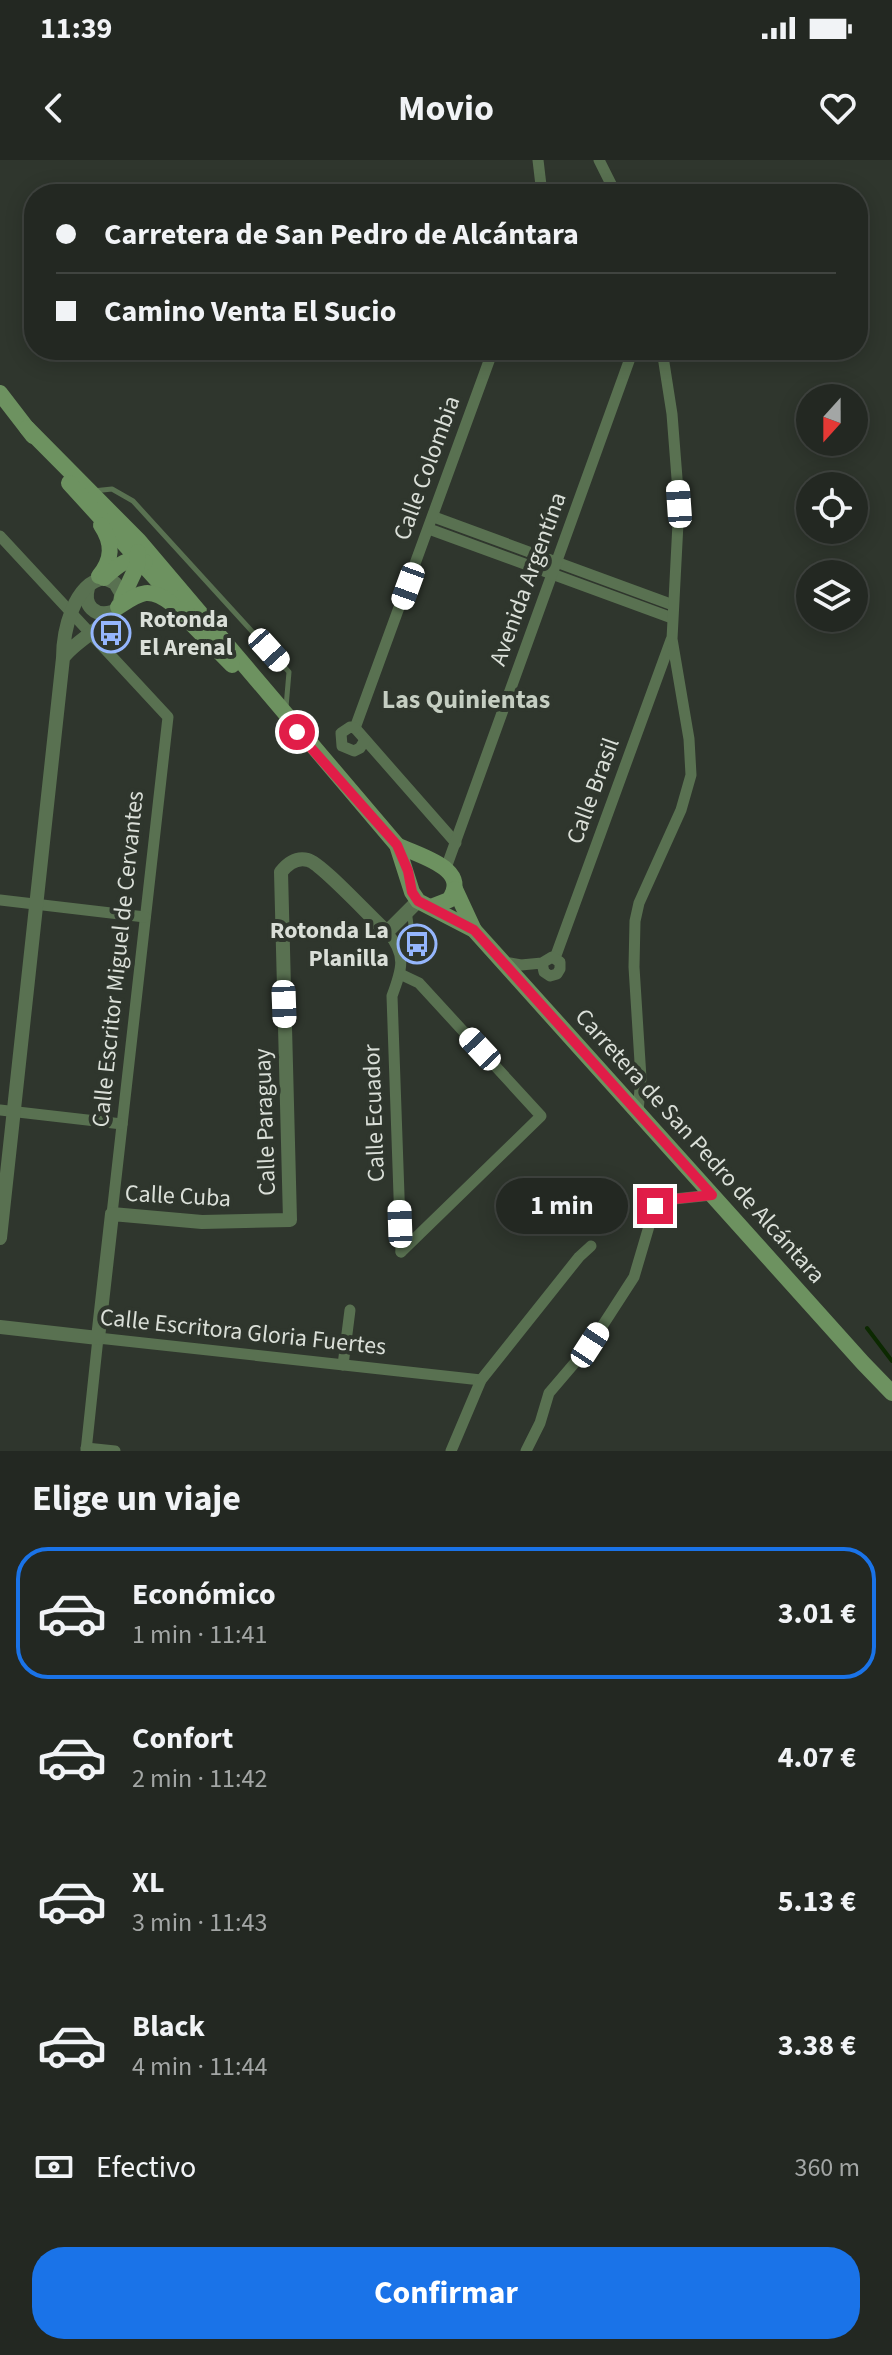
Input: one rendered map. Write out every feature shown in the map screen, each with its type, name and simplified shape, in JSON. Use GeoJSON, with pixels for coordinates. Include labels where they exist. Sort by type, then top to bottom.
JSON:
{"type":"FeatureCollection","features":[{"type":"Feature","properties":{"kind":"main road"},"geometry":{"type":"LineString","coordinates":[[0,393],[27,428],[212,627],[397,845],[417,901]]}},
{"type":"Feature","properties":{"kind":"main road"},"geometry":{"type":"LineString","coordinates":[[90,494],[138,559],[245,677]]}},
{"type":"Feature","properties":{"kind":"main road"},"geometry":{"type":"LineString","coordinates":[[90,494],[109,537],[111,549],[96,582]]}},
{"type":"Feature","properties":{"kind":"main road"},"geometry":{"type":"LineString","coordinates":[[117,606],[138,559]]}},
{"type":"Feature","properties":{"kind":"main road"},"geometry":{"type":"LineString","coordinates":[[96,582],[120,565],[138,559],[149,563],[212,627]]}},
{"type":"Feature","properties":{"kind":"main road"},"geometry":{"type":"LineString","coordinates":[[117,606],[144,593],[160,595],[315,750]]}},
{"type":"Feature","properties":{"kind":"main road"},"geometry":{"type":"LineString","coordinates":[[397,845],[441,866],[454,877],[455,889],[444,904],[417,901]]}},
{"type":"Feature","properties":{"kind":"main road"},"geometry":{"type":"LineString","coordinates":[[417,901],[418,869],[441,866]]}},
{"type":"Feature","properties":{"kind":"main road","name":"Carretera de San Pedro de Alcántara"},"geometry":{"type":"LineString","coordinates":[[455,889],[474,930],[892,1393]]}},
{"type":"Feature","properties":{"kind":"main road","name":"Carretera de San Pedro de Alcántara"},"geometry":{"type":"LineString","coordinates":[[417,901],[474,930]]}},
{"type":"Feature","properties":{"kind":"street"},"geometry":{"type":"LineString","coordinates":[[538,160],[541,184]]}},
{"type":"Feature","properties":{"kind":"street"},"geometry":{"type":"LineString","coordinates":[[599,160],[611,184]]}},
{"type":"Feature","properties":{"kind":"street","name":"Calle Colombia"},"geometry":{"type":"LineString","coordinates":[[355,728],[489,360]]}},
{"type":"Feature","properties":{"kind":"street","name":"Avenida Argentína"},"geometry":{"type":"LineString","coordinates":[[441,866],[456,843],[629,360]]}},
{"type":"Feature","properties":{"kind":"street"},"geometry":{"type":"LineString","coordinates":[[638,1111],[641,1078],[634,967],[635,921],[639,903],[681,810],[691,775],[689,739],[672,639],[679,504],[672,414],[664,360]]}},
{"type":"Feature","properties":{"kind":"street"},"geometry":{"type":"LineString","coordinates":[[434,517],[672,618]]}},
{"type":"Feature","properties":{"kind":"street"},"geometry":{"type":"LineString","coordinates":[[429,529],[673,605]]}},
{"type":"Feature","properties":{"kind":"street","name":"Calle Escritor Miguel de Cervantes"},"geometry":{"type":"LineString","coordinates":[[0,536],[168,717],[86,1449]]}},
{"type":"Feature","properties":{"kind":"street"},"geometry":{"type":"LineString","coordinates":[[96,582],[86,599],[91,609],[101,614],[117,606]]}},
{"type":"Feature","properties":{"kind":"street"},"geometry":{"type":"LineString","coordinates":[[63,658],[75,644],[92,634],[117,606],[119,587],[96,582]]}},
{"type":"Feature","properties":{"kind":"street"},"geometry":{"type":"LineString","coordinates":[[0,1238],[7,1110],[35,904],[63,637],[70,612],[96,582]]}},
{"type":"Feature","properties":{"kind":"street","name":"Calle Brasil"},"geometry":{"type":"LineString","coordinates":[[555,958],[672,639]]}},
{"type":"Feature","properties":{"kind":"street"},"geometry":{"type":"LineString","coordinates":[[365,740],[354,751],[342,746],[340,740],[341,733],[350,727],[355,728],[456,843]]}},
{"type":"Feature","properties":{"kind":"street","name":"Calle Paraguay"},"geometry":{"type":"LineString","coordinates":[[290,1220],[281,872],[294,861],[302,859],[318,864],[387,932]]}},
{"type":"Feature","properties":{"kind":"street"},"geometry":{"type":"LineString","coordinates":[[0,900],[145,917]]}},
{"type":"Feature","properties":{"kind":"street"},"geometry":{"type":"LineString","coordinates":[[400,950],[387,932],[417,901]]}},
{"type":"Feature","properties":{"kind":"street","name":"Calle Ecuador"},"geometry":{"type":"LineString","coordinates":[[400,950],[400,974],[392,996],[401,1252],[541,1116],[419,983],[400,974]]}},
{"type":"Feature","properties":{"kind":"street"},"geometry":{"type":"LineString","coordinates":[[504,962],[521,965],[555,958],[561,965],[556,975],[550,976],[544,972],[542,963]]}},
{"type":"Feature","properties":{"kind":"street"},"geometry":{"type":"LineString","coordinates":[[7,1110],[122,1124]]}},
{"type":"Feature","properties":{"kind":"street"},"geometry":{"type":"LineString","coordinates":[[526,1451],[540,1423],[549,1393],[590,1345],[634,1277],[655,1206],[665,1200],[712,1195]]}},
{"type":"Feature","properties":{"kind":"street","name":"Calle Cuba"},"geometry":{"type":"LineString","coordinates":[[112,1214],[202,1222],[290,1220]]}},
{"type":"Feature","properties":{"kind":"street"},"geometry":{"type":"LineString","coordinates":[[451,1451],[481,1380],[591,1246]]}},
{"type":"Feature","properties":{"kind":"street"},"geometry":{"type":"LineString","coordinates":[[343,1365],[350,1310]]}},
{"type":"Feature","properties":{"kind":"street","name":"Calle Escritora Gloria Fuertes"},"geometry":{"type":"LineString","coordinates":[[0,1327],[481,1380]]}},
{"type":"Feature","properties":{"kind":"street"},"geometry":{"type":"LineString","coordinates":[[86,1449],[115,1451]]}},
{"type":"Feature","properties":{"kind":"lane"},"geometry":{"type":"LineString","coordinates":[[90,494],[112,489],[133,501],[289,672],[284,713]]}},
{"type":"Feature","properties":{"kind":"lane"},"geometry":{"type":"LineString","coordinates":[[400,950],[407,945],[417,901]]}},
{"type":"Feature","properties":{"kind":"waterway"},"geometry":{"type":"LineString","coordinates":[[867,1328],[892,1361]]}},
{"type":"Feature","properties":{"kind":"place","name":"Rotonda El Arenal"},"geometry":{"type":"Point","coordinates":[111,633]}},
{"type":"Feature","properties":{"kind":"place","name":"Rotonda La Planilla"},"geometry":{"type":"Point","coordinates":[417,944]}},
{"type":"Feature","properties":{"kind":"district","name":"Las Quinientas"},"geometry":{"type":"Point","coordinates":[466,699]}},
{"type":"Feature","properties":{"kind":"route"},"geometry":{"type":"LineString","coordinates":[[297,732],[397,845],[408,871],[412,892],[418,901],[474,930],[712,1195],[665,1200],[655,1206]]}}]}
